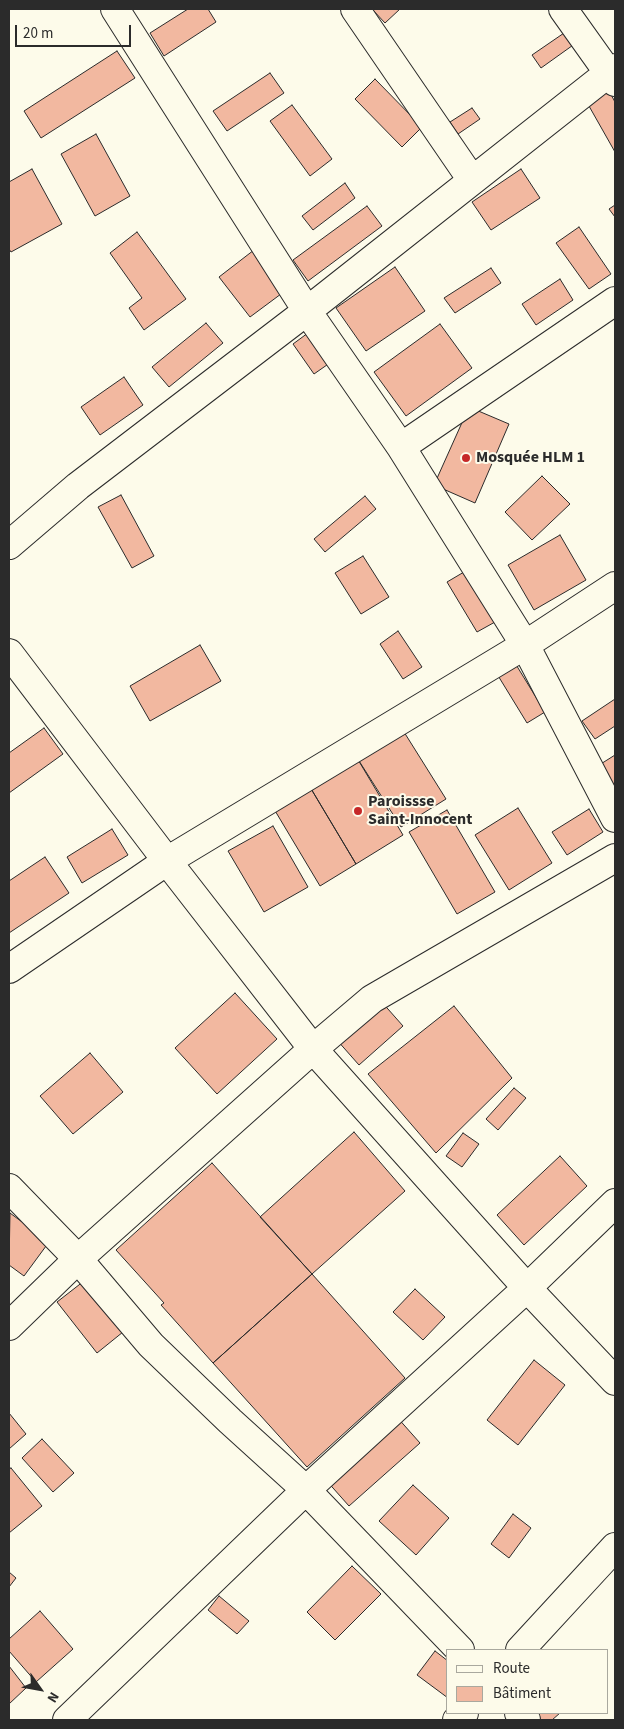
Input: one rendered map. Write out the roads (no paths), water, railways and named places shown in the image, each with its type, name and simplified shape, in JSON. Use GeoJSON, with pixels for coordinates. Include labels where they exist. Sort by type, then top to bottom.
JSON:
{"type":"FeatureCollection","features":[{"type":"Feature","properties":{"kind":"street"},"geometry":{"type":"LineString","coordinates":[[115,9],[307,311],[401,447],[525,645],[615,818]]}},
{"type":"Feature","properties":{"kind":"street"},"geometry":{"type":"LineString","coordinates":[[355,9],[472,180]]}},
{"type":"Feature","properties":{"kind":"street"},"geometry":{"type":"LineString","coordinates":[[9,545],[78,486],[307,311],[472,180],[613,74],[563,9]]}},
{"type":"Feature","properties":{"kind":"street"},"geometry":{"type":"LineString","coordinates":[[401,447],[615,301]]}},
{"type":"Feature","properties":{"kind":"street"},"geometry":{"type":"LineString","coordinates":[[9,969],[167,862],[525,645],[615,586]]}},
{"type":"Feature","properties":{"kind":"street"},"geometry":{"type":"LineString","coordinates":[[9,653],[167,862],[313,1049],[527,1288],[615,1381]]}},
{"type":"Feature","properties":{"kind":"street"},"geometry":{"type":"LineString","coordinates":[[9,1326],[78,1258],[372,999],[615,858]]}},
{"type":"Feature","properties":{"kind":"street"},"geometry":{"type":"LineString","coordinates":[[9,1188],[78,1258],[151,1345],[230,1421],[306,1490],[459,1649]]}},
{"type":"Feature","properties":{"kind":"street"},"geometry":{"type":"LineString","coordinates":[[67,1720],[306,1490],[527,1288],[615,1202]]}},
{"type":"Feature","properties":{"kind":"street"},"geometry":{"type":"LineString","coordinates":[[521,1649],[615,1547]]}},
{"type":"Feature","properties":{"kind":"place","name":"Mosquée HLM 1"},"geometry":{"type":"Point","coordinates":[466,458]}},
{"type":"Feature","properties":{"kind":"place","name":"Paroissse Saint-Innocent"},"geometry":{"type":"Point","coordinates":[358,811]}}]}
